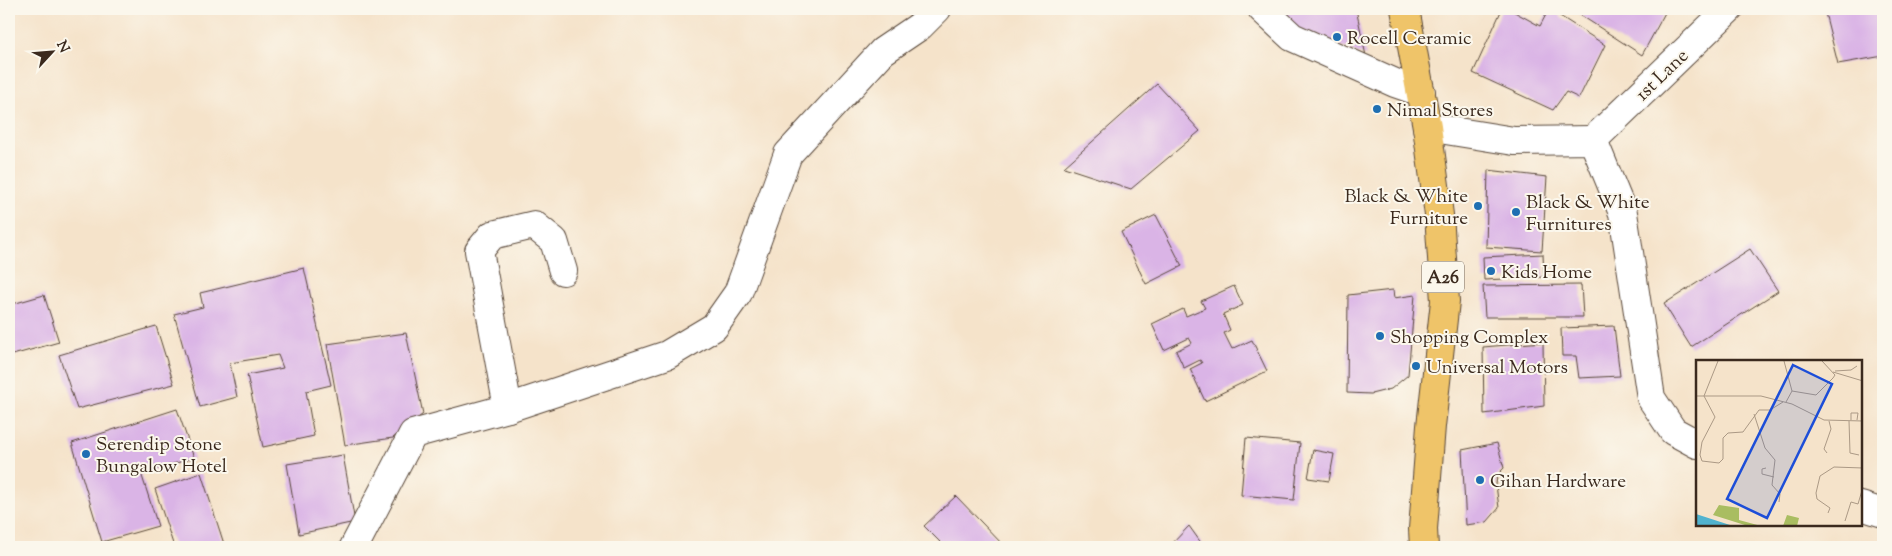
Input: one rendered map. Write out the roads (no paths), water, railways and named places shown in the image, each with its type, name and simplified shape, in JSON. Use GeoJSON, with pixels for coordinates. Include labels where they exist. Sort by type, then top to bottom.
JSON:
{"type":"FeatureCollection","features":[{"type":"Feature","properties":{"kind":"highway","name":"A26"},"geometry":{"type":"LineString","coordinates":[[1405,9],[1427,127],[1439,215],[1445,301],[1422,529],[1424,547]]}},
{"type":"Feature","properties":{"kind":"street"},"geometry":{"type":"LineString","coordinates":[[354,547],[413,434],[508,408],[667,355],[714,327],[738,293],[788,154],[883,51],[920,26],[937,9]]}},
{"type":"Feature","properties":{"kind":"street"},"geometry":{"type":"LineString","coordinates":[[1262,9],[1292,37],[1395,83],[1421,92]]}},
{"type":"Feature","properties":{"kind":"street","name":"1st Lane"},"geometry":{"type":"LineString","coordinates":[[1593,140],[1728,9]]}},
{"type":"Feature","properties":{"kind":"street"},"geometry":{"type":"LineString","coordinates":[[1427,127],[1514,141],[1593,140],[1623,213],[1651,398],[1673,431],[1696,443]]}},
{"type":"Feature","properties":{"kind":"street"},"geometry":{"type":"LineString","coordinates":[[508,408],[479,251],[492,236],[534,224],[554,242],[563,271]]}},
{"type":"Feature","properties":{"kind":"street"},"geometry":{"type":"LineString","coordinates":[[1862,506],[1883,513]]}},
{"type":"Feature","properties":{"kind":"place","name":"Rocell Ceramic"},"geometry":{"type":"Point","coordinates":[1337,37]}},
{"type":"Feature","properties":{"kind":"place","name":"Nimal Stores"},"geometry":{"type":"Point","coordinates":[1377,109]}},
{"type":"Feature","properties":{"kind":"place","name":"Black & White Furniture"},"geometry":{"type":"Point","coordinates":[1478,206]}},
{"type":"Feature","properties":{"kind":"place","name":"Black & White Furnitures"},"geometry":{"type":"Point","coordinates":[1516,212]}},
{"type":"Feature","properties":{"kind":"place","name":"Kids Home"},"geometry":{"type":"Point","coordinates":[1491,271]}},
{"type":"Feature","properties":{"kind":"place","name":"Shopping Complex"},"geometry":{"type":"Point","coordinates":[1380,336]}},
{"type":"Feature","properties":{"kind":"place","name":"Universal Motors"},"geometry":{"type":"Point","coordinates":[1416,366]}},
{"type":"Feature","properties":{"kind":"place","name":"Serendip Stone Bungalow Hotel"},"geometry":{"type":"Point","coordinates":[86,454]}},
{"type":"Feature","properties":{"kind":"place","name":"Gihan Hardware"},"geometry":{"type":"Point","coordinates":[1480,480]}}]}
